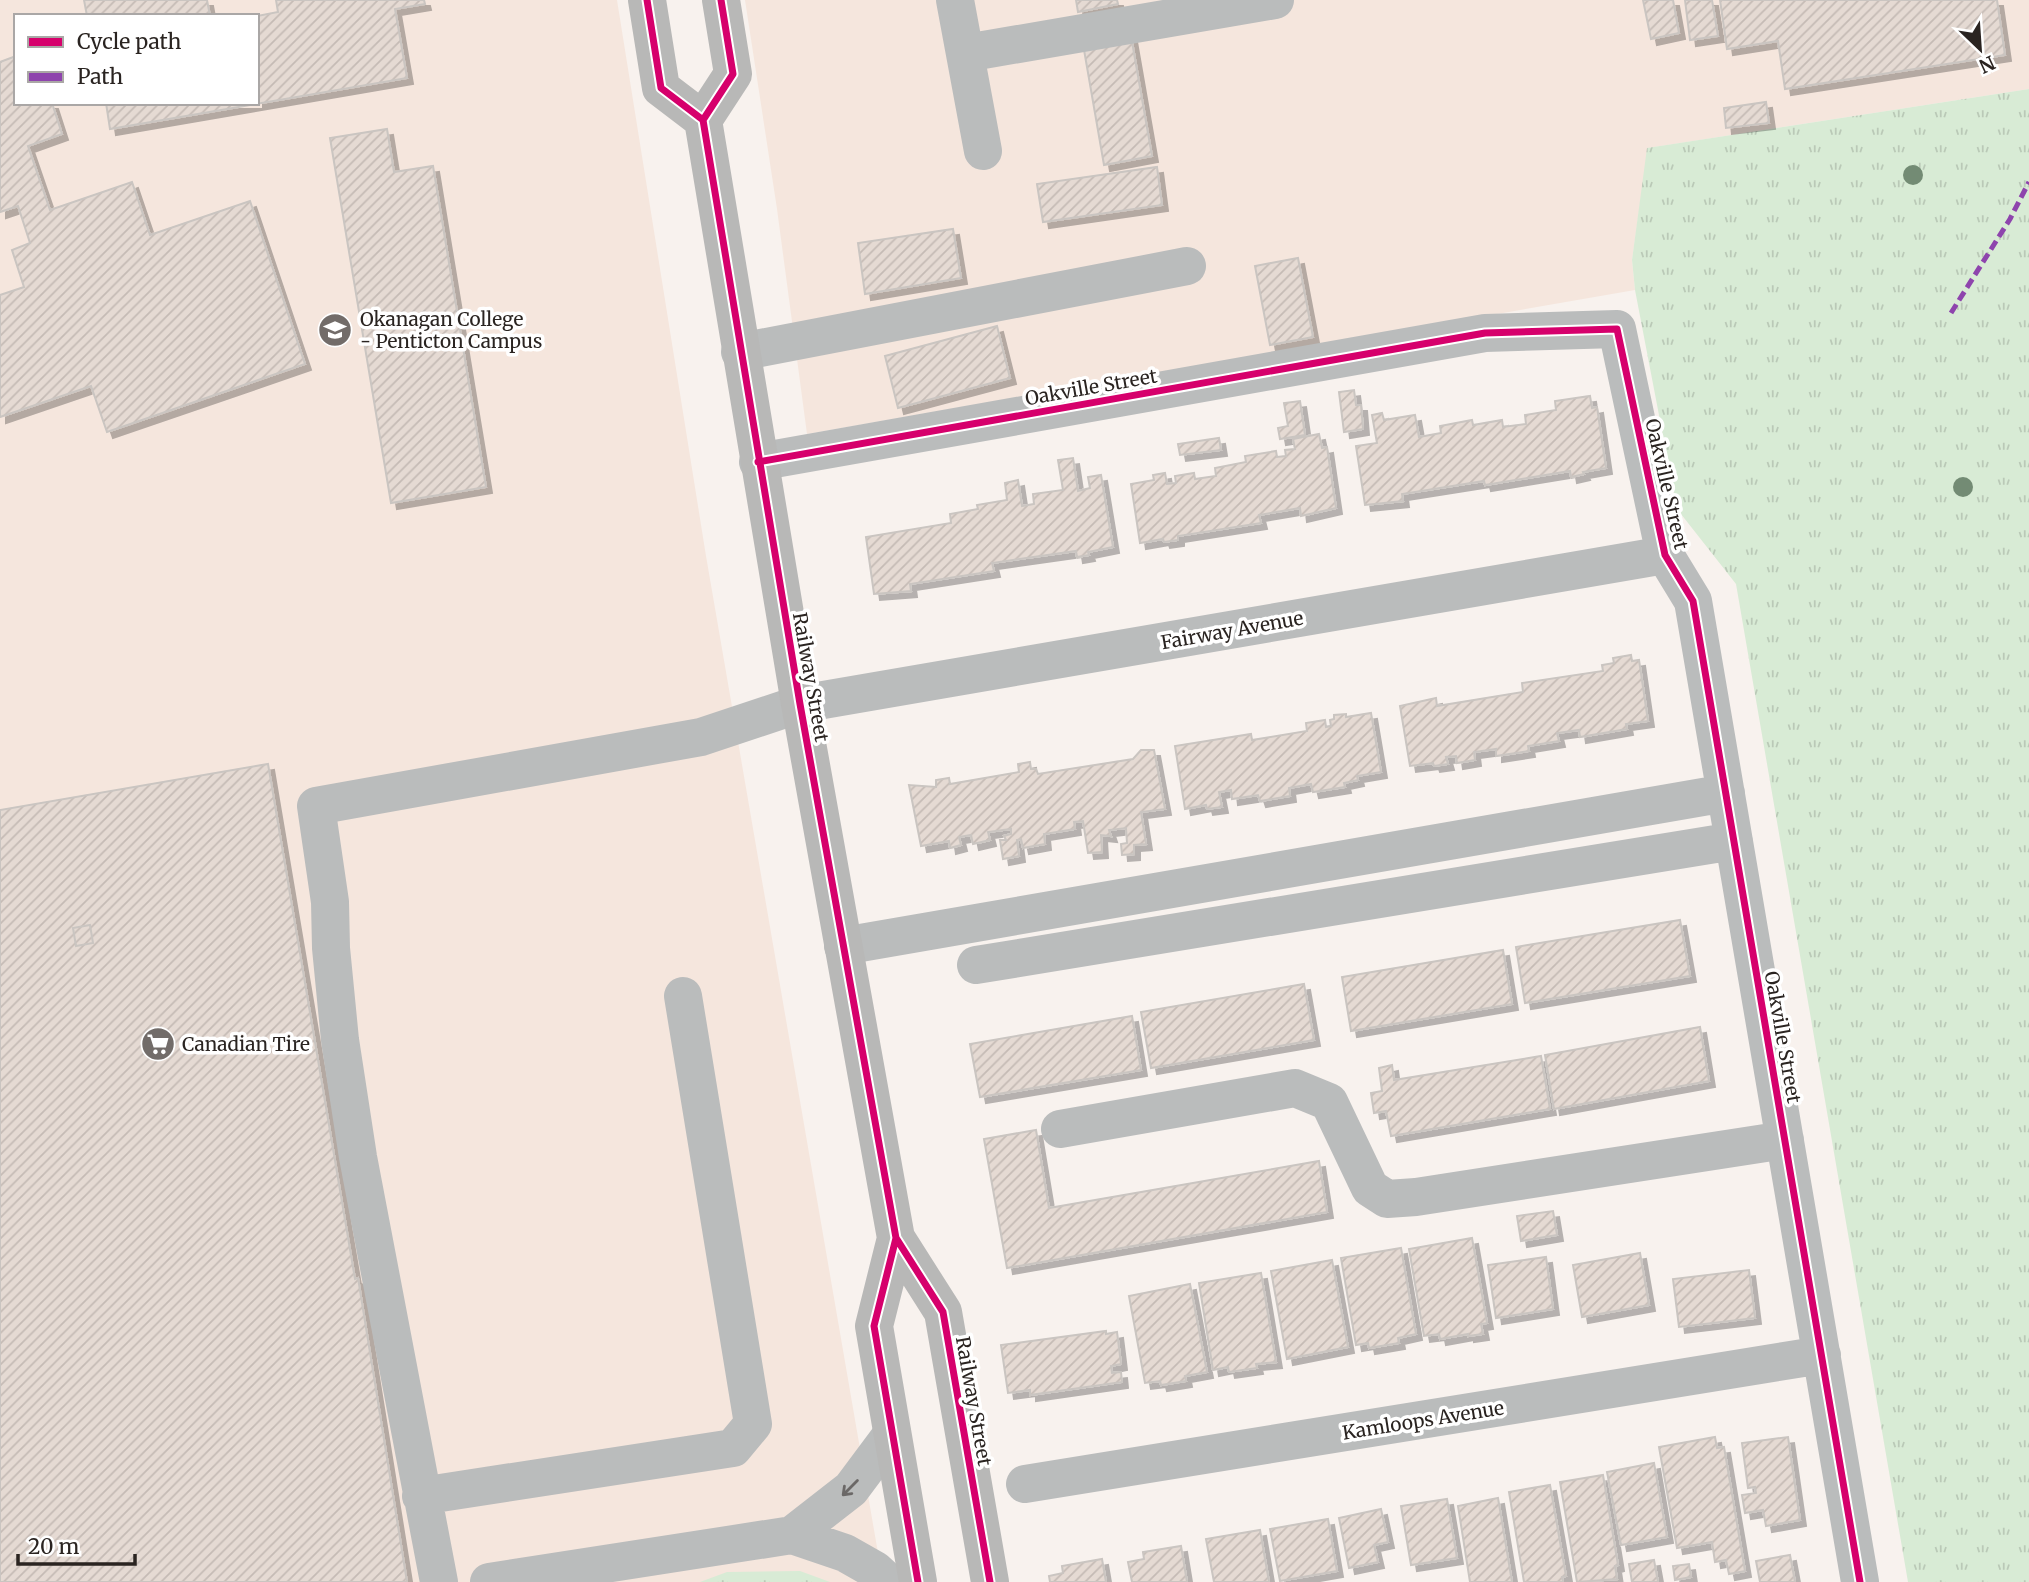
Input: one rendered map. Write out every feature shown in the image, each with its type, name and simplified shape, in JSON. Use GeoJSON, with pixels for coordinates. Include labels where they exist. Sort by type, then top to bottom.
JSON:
{"type":"FeatureCollection","features":[{"type":"Feature","properties":{"kind":"highway"},"geometry":{"type":"LineString","coordinates":[[647,0],[661,88],[703,120],[733,74],[721,0]]}},
{"type":"Feature","properties":{"kind":"highway","name":"Railway Street"},"geometry":{"type":"LineString","coordinates":[[703,120],[758,462],[896,1238],[943,1312],[990,1582]]}},
{"type":"Feature","properties":{"kind":"highway","name":"Railway Street"},"geometry":{"type":"LineString","coordinates":[[896,1238],[874,1326],[918,1582]]}},
{"type":"Feature","properties":{"kind":"street"},"geometry":{"type":"LineString","coordinates":[[955,0],[984,150]]}},
{"type":"Feature","properties":{"kind":"street"},"geometry":{"type":"LineString","coordinates":[[965,53],[1275,0]]}},
{"type":"Feature","properties":{"kind":"street"},"geometry":{"type":"LineString","coordinates":[[740,352],[1187,266]]}},
{"type":"Feature","properties":{"kind":"street","name":"Oakville Street"},"geometry":{"type":"LineString","coordinates":[[758,462],[1485,333],[1617,329],[1665,555],[1693,601],[1860,1582]]}},
{"type":"Feature","properties":{"kind":"street","name":"Fairway Avenue"},"geometry":{"type":"LineString","coordinates":[[421,1496],[380,1278],[340,1040],[331,948],[330,902],[316,806],[701,737],[800,705],[1665,555]]}},
{"type":"Feature","properties":{"kind":"street"},"geometry":{"type":"LineString","coordinates":[[843,946],[1726,793]]}},
{"type":"Feature","properties":{"kind":"street"},"geometry":{"type":"LineString","coordinates":[[976,965],[1734,841]]}},
{"type":"Feature","properties":{"kind":"street"},"geometry":{"type":"LineString","coordinates":[[439,1582],[421,1496],[733,1448],[753,1424],[683,996]]}},
{"type":"Feature","properties":{"kind":"street"},"geometry":{"type":"LineString","coordinates":[[1060,1129],[1295,1088],[1329,1102],[1370,1188],[1387,1199],[1416,1197],[1785,1140]]}},
{"type":"Feature","properties":{"kind":"street","name":"Kamloops Avenue"},"geometry":{"type":"LineString","coordinates":[[1025,1484],[1822,1355]]}},
{"type":"Feature","properties":{"kind":"street"},"geometry":{"type":"LineString","coordinates":[[792,1535],[851,1489],[892,1434]]}},
{"type":"Feature","properties":{"kind":"street"},"geometry":{"type":"LineString","coordinates":[[489,1582],[792,1535],[845,1553],[874,1570],[888,1582]]}},
{"type":"Feature","properties":{"kind":"shaded area"},"geometry":{"type":"Polygon","coordinates":[[[0,0],[617,0],[706,556],[883,1582],[0,1582],[0,0]]]}},
{"type":"Feature","properties":{"kind":"shaded area"},"geometry":{"type":"Polygon","coordinates":[[[745,0],[2029,0],[2029,89],[1648,148],[1632,260],[1635,290],[807,434],[777,209],[745,0]]]}},
{"type":"Feature","properties":{"kind":"green space"},"geometry":{"type":"Polygon","coordinates":[[[2029,89],[2029,1582],[1908,1582],[1736,584],[1677,509],[1635,290],[1632,260],[1647,148],[2029,89]]]}},
{"type":"Feature","properties":{"kind":"green space"},"geometry":{"type":"Polygon","coordinates":[[[800,1571],[830,1582],[700,1582],[727,1572],[800,1571]]]}},
{"type":"Feature","properties":{"kind":"building"},"geometry":{"type":"Polygon","coordinates":[[[84,0],[207,0],[210,14],[87,14],[84,0]]]}},
{"type":"Feature","properties":{"kind":"building"},"geometry":{"type":"Polygon","coordinates":[[[276,0],[424,0],[425,4],[395,9],[407,78],[259,103],[259,16],[278,12],[276,0]]]}},
{"type":"Feature","properties":{"kind":"building"},"geometry":{"type":"Polygon","coordinates":[[[1076,0],[1117,0],[1118,4],[1078,12],[1076,0]]]}},
{"type":"Feature","properties":{"kind":"building"},"geometry":{"type":"Polygon","coordinates":[[[1643,0],[1673,0],[1679,33],[1651,39],[1643,0]]]}},
{"type":"Feature","properties":{"kind":"building"},"geometry":{"type":"Polygon","coordinates":[[[1685,0],[1712,0],[1718,36],[1690,40],[1685,0]]]}},
{"type":"Feature","properties":{"kind":"building"},"geometry":{"type":"Polygon","coordinates":[[[1720,0],[1997,0],[2005,55],[1785,89],[1778,41],[1727,49],[1720,0]]]}},
{"type":"Feature","properties":{"kind":"building"},"geometry":{"type":"Polygon","coordinates":[[[1131,36],[1152,156],[1104,165],[1083,44],[1131,36]]]}},
{"type":"Feature","properties":{"kind":"building"},"geometry":{"type":"Polygon","coordinates":[[[14,57],[14,105],[53,105],[62,134],[28,146],[50,210],[132,182],[150,235],[250,201],[305,364],[107,432],[91,386],[0,417],[0,295],[24,287],[12,250],[30,243],[18,206],[0,212],[0,62],[14,57]]]}},
{"type":"Feature","properties":{"kind":"building"},"geometry":{"type":"Polygon","coordinates":[[[1766,102],[1769,123],[1726,128],[1724,108],[1766,102]]]}},
{"type":"Feature","properties":{"kind":"building"},"geometry":{"type":"Polygon","coordinates":[[[106,105],[250,105],[110,129],[106,105]]]}},
{"type":"Feature","properties":{"kind":"building"},"geometry":{"type":"Polygon","coordinates":[[[387,129],[394,172],[433,166],[486,487],[391,503],[330,138],[387,129]]]}},
{"type":"Feature","properties":{"kind":"building"},"geometry":{"type":"Polygon","coordinates":[[[1157,167],[1162,205],[1043,222],[1037,184],[1157,167]]]}},
{"type":"Feature","properties":{"kind":"building"},"geometry":{"type":"Polygon","coordinates":[[[953,229],[961,278],[865,294],[858,243],[953,229]]]}},
{"type":"Feature","properties":{"kind":"building"},"geometry":{"type":"Polygon","coordinates":[[[1298,258],[1313,337],[1270,345],[1255,266],[1298,258]]]}},
{"type":"Feature","properties":{"kind":"building"},"geometry":{"type":"Polygon","coordinates":[[[997,326],[1010,378],[898,408],[885,356],[997,326]]]}},
{"type":"Feature","properties":{"kind":"building"},"geometry":{"type":"Polygon","coordinates":[[[1354,390],[1356,405],[1361,405],[1363,429],[1344,432],[1339,392],[1354,390]]]}},
{"type":"Feature","properties":{"kind":"building"},"geometry":{"type":"Polygon","coordinates":[[[1590,396],[1592,408],[1597,407],[1606,468],[1571,477],[1570,471],[1485,485],[1484,481],[1402,494],[1403,501],[1365,505],[1356,446],[1377,443],[1372,415],[1382,413],[1384,420],[1415,415],[1419,437],[1441,433],[1440,426],[1472,420],[1473,425],[1502,420],[1503,427],[1526,424],[1525,415],[1556,410],[1555,401],[1590,396]]]}},
{"type":"Feature","properties":{"kind":"building"},"geometry":{"type":"Polygon","coordinates":[[[1300,401],[1305,435],[1280,439],[1278,428],[1288,426],[1284,403],[1300,401]]]}},
{"type":"Feature","properties":{"kind":"building"},"geometry":{"type":"Polygon","coordinates":[[[1319,434],[1322,448],[1327,447],[1336,508],[1301,516],[1300,508],[1259,515],[1261,523],[1178,536],[1178,540],[1164,542],[1163,539],[1140,543],[1131,484],[1154,480],[1153,475],[1165,473],[1167,484],[1176,483],[1175,476],[1194,473],[1195,479],[1216,476],[1215,468],[1246,462],[1245,456],[1276,451],[1277,457],[1286,456],[1285,450],[1295,449],[1293,439],[1319,434]]]}},
{"type":"Feature","properties":{"kind":"building"},"geometry":{"type":"Polygon","coordinates":[[[1219,438],[1221,450],[1180,455],[1178,444],[1219,438]]]}},
{"type":"Feature","properties":{"kind":"building"},"geometry":{"type":"Polygon","coordinates":[[[1073,458],[1078,491],[1090,488],[1088,477],[1101,475],[1113,547],[1077,557],[1076,551],[992,563],[994,571],[910,584],[911,591],[874,594],[866,537],[951,523],[950,514],[978,509],[977,505],[1007,500],[1005,483],[1018,480],[1022,506],[1034,504],[1033,494],[1063,490],[1058,460],[1073,458]]]}},
{"type":"Feature","properties":{"kind":"building"},"geometry":{"type":"Polygon","coordinates":[[[1631,655],[1632,661],[1639,660],[1648,721],[1626,724],[1627,729],[1580,737],[1579,730],[1557,733],[1559,741],[1528,746],[1529,751],[1496,756],[1496,749],[1474,752],[1475,760],[1457,763],[1456,756],[1446,757],[1448,764],[1410,766],[1400,706],[1436,698],[1437,706],[1523,692],[1522,683],[1603,671],[1602,665],[1614,663],[1613,658],[1631,655]]]}},
{"type":"Feature","properties":{"kind":"building"},"geometry":{"type":"Polygon","coordinates":[[[1371,713],[1381,772],[1357,776],[1358,780],[1344,783],[1345,787],[1313,792],[1311,784],[1289,788],[1290,796],[1260,801],[1258,795],[1232,799],[1231,790],[1219,792],[1222,807],[1207,809],[1206,805],[1185,809],[1175,746],[1251,734],[1252,740],[1307,731],[1306,723],[1325,720],[1326,727],[1331,726],[1330,720],[1334,719],[1334,715],[1346,714],[1346,717],[1371,713]]]}},
{"type":"Feature","properties":{"kind":"building"},"geometry":{"type":"Polygon","coordinates":[[[1141,750],[1154,750],[1165,809],[1141,812],[1146,844],[1134,845],[1134,854],[1122,855],[1121,844],[1127,843],[1126,828],[1109,830],[1111,836],[1101,835],[1102,852],[1088,853],[1083,821],[1074,822],[1075,829],[1044,834],[1045,844],[1023,848],[1021,839],[1017,840],[1019,856],[1003,859],[1000,840],[1006,840],[1004,836],[1011,834],[1011,829],[988,832],[990,840],[973,844],[971,835],[959,837],[961,845],[950,848],[949,841],[921,846],[909,785],[936,787],[936,780],[949,778],[950,784],[1019,772],[1018,764],[1030,762],[1031,769],[1036,769],[1038,774],[1133,759],[1141,750]]]}},
{"type":"Feature","properties":{"kind":"building","name":"Canadian Tire"},"geometry":{"type":"Polygon","coordinates":[[[268,764],[355,1279],[358,1278],[407,1582],[0,1582],[0,810],[268,764]]]}},
{"type":"Feature","properties":{"kind":"building"},"geometry":{"type":"Polygon","coordinates":[[[1680,920],[1690,976],[1525,1003],[1516,947],[1680,920]]]}},
{"type":"Feature","properties":{"kind":"building"},"geometry":{"type":"Polygon","coordinates":[[[90,925],[93,943],[76,946],[73,928],[90,925]]]}},
{"type":"Feature","properties":{"kind":"building"},"geometry":{"type":"Polygon","coordinates":[[[1503,950],[1512,1004],[1351,1031],[1342,977],[1503,950]]]}},
{"type":"Feature","properties":{"kind":"building"},"geometry":{"type":"Polygon","coordinates":[[[1304,984],[1314,1040],[1151,1068],[1141,1012],[1304,984]]]}},
{"type":"Feature","properties":{"kind":"building"},"geometry":{"type":"Polygon","coordinates":[[[1132,1016],[1141,1070],[980,1097],[970,1044],[1132,1016]]]}},
{"type":"Feature","properties":{"kind":"building"},"geometry":{"type":"Polygon","coordinates":[[[1700,1027],[1709,1081],[1554,1109],[1545,1055],[1700,1027]]]}},
{"type":"Feature","properties":{"kind":"building"},"geometry":{"type":"Polygon","coordinates":[[[1541,1056],[1550,1109],[1391,1136],[1386,1111],[1374,1113],[1371,1093],[1382,1091],[1379,1068],[1392,1065],[1394,1080],[1541,1056]]]}},
{"type":"Feature","properties":{"kind":"building"},"geometry":{"type":"Polygon","coordinates":[[[1036,1130],[1049,1208],[1319,1161],[1327,1212],[1007,1268],[984,1139],[1036,1130]]]}},
{"type":"Feature","properties":{"kind":"building"},"geometry":{"type":"Polygon","coordinates":[[[1553,1211],[1557,1235],[1521,1241],[1517,1216],[1553,1211]]]}},
{"type":"Feature","properties":{"kind":"building"},"geometry":{"type":"Polygon","coordinates":[[[1472,1238],[1487,1323],[1481,1324],[1483,1334],[1440,1339],[1439,1334],[1424,1336],[1409,1249],[1472,1238]]]}},
{"type":"Feature","properties":{"kind":"building"},"geometry":{"type":"Polygon","coordinates":[[[1401,1248],[1416,1334],[1398,1338],[1399,1343],[1369,1348],[1368,1343],[1356,1345],[1341,1258],[1401,1248]]]}},
{"type":"Feature","properties":{"kind":"building"},"geometry":{"type":"Polygon","coordinates":[[[1640,1253],[1649,1305],[1582,1317],[1573,1265],[1640,1253]]]}},
{"type":"Feature","properties":{"kind":"building"},"geometry":{"type":"Polygon","coordinates":[[[1546,1257],[1553,1309],[1496,1318],[1488,1265],[1546,1257]]]}},
{"type":"Feature","properties":{"kind":"building"},"geometry":{"type":"Polygon","coordinates":[[[1332,1260],[1348,1347],[1287,1359],[1271,1271],[1332,1260]]]}},
{"type":"Feature","properties":{"kind":"building"},"geometry":{"type":"Polygon","coordinates":[[[1749,1270],[1755,1318],[1679,1327],[1673,1279],[1749,1270]]]}},
{"type":"Feature","properties":{"kind":"building"},"geometry":{"type":"Polygon","coordinates":[[[1261,1273],[1276,1362],[1256,1364],[1257,1368],[1229,1372],[1228,1367],[1213,1370],[1199,1283],[1261,1273]]]}},
{"type":"Feature","properties":{"kind":"building"},"geometry":{"type":"Polygon","coordinates":[[[1190,1284],[1207,1372],[1185,1376],[1186,1381],[1161,1385],[1160,1381],[1145,1383],[1129,1296],[1190,1284]]]}},
{"type":"Feature","properties":{"kind":"building"},"geometry":{"type":"Polygon","coordinates":[[[1106,1331],[1106,1334],[1117,1332],[1121,1364],[1111,1366],[1112,1373],[1121,1372],[1122,1382],[1030,1395],[1030,1390],[1008,1393],[1001,1345],[1106,1331]]]}},
{"type":"Feature","properties":{"kind":"building"},"geometry":{"type":"Polygon","coordinates":[[[1715,1437],[1717,1448],[1724,1447],[1745,1571],[1729,1574],[1726,1560],[1715,1562],[1712,1542],[1677,1548],[1659,1447],[1715,1437]]]}},
{"type":"Feature","properties":{"kind":"building"},"geometry":{"type":"Polygon","coordinates":[[[1788,1437],[1800,1520],[1766,1526],[1763,1510],[1745,1513],[1742,1495],[1756,1493],[1755,1487],[1748,1488],[1742,1443],[1788,1437]]]}},
{"type":"Feature","properties":{"kind":"building"},"geometry":{"type":"Polygon","coordinates":[[[1654,1463],[1667,1537],[1621,1545],[1607,1472],[1654,1463]]]}},
{"type":"Feature","properties":{"kind":"building"},"geometry":{"type":"Polygon","coordinates":[[[1603,1475],[1618,1565],[1615,1566],[1617,1579],[1577,1582],[1560,1482],[1603,1475]]]}},
{"type":"Feature","properties":{"kind":"building"},"geometry":{"type":"Polygon","coordinates":[[[1550,1485],[1566,1576],[1562,1577],[1563,1582],[1524,1582],[1509,1492],[1550,1485]]]}},
{"type":"Feature","properties":{"kind":"building"},"geometry":{"type":"Polygon","coordinates":[[[1498,1498],[1512,1582],[1470,1582],[1458,1506],[1498,1498]]]}},
{"type":"Feature","properties":{"kind":"building"},"geometry":{"type":"Polygon","coordinates":[[[1447,1499],[1457,1558],[1411,1565],[1401,1506],[1447,1499]]]}},
{"type":"Feature","properties":{"kind":"building"},"geometry":{"type":"Polygon","coordinates":[[[1381,1509],[1388,1542],[1374,1545],[1378,1562],[1349,1568],[1339,1518],[1381,1509]]]}},
{"type":"Feature","properties":{"kind":"building"},"geometry":{"type":"Polygon","coordinates":[[[1328,1519],[1337,1571],[1280,1581],[1270,1529],[1328,1519]]]}},
{"type":"Feature","properties":{"kind":"building"},"geometry":{"type":"Polygon","coordinates":[[[1260,1530],[1269,1582],[1214,1582],[1206,1539],[1260,1530]]]}},
{"type":"Feature","properties":{"kind":"building"},"geometry":{"type":"Polygon","coordinates":[[[1181,1546],[1187,1582],[1132,1582],[1128,1562],[1144,1559],[1143,1552],[1181,1546]]]}},
{"type":"Feature","properties":{"kind":"building"},"geometry":{"type":"Polygon","coordinates":[[[1790,1555],[1795,1582],[1760,1582],[1756,1561],[1790,1555]]]}},
{"type":"Feature","properties":{"kind":"building"},"geometry":{"type":"Polygon","coordinates":[[[1102,1559],[1106,1582],[1050,1582],[1049,1576],[1063,1573],[1062,1566],[1102,1559]]]}},
{"type":"Feature","properties":{"kind":"building"},"geometry":{"type":"Polygon","coordinates":[[[1654,1560],[1658,1582],[1632,1582],[1629,1564],[1654,1560]]]}},
{"type":"Feature","properties":{"kind":"building"},"geometry":{"type":"Polygon","coordinates":[[[1689,1564],[1691,1577],[1675,1580],[1673,1566],[1689,1564]]]}},
{"type":"Feature","properties":{"kind":"marked path"},"geometry":{"type":"LineString","coordinates":[[1951,313],[2010,219],[2029,182]]}},
{"type":"Feature","properties":{"kind":"cycle path"},"geometry":{"type":"LineString","coordinates":[[647,0],[661,88],[703,120]]}},
{"type":"Feature","properties":{"kind":"cycle path"},"geometry":{"type":"LineString","coordinates":[[721,0],[733,74],[703,120],[800,704],[896,1238],[943,1312],[990,1582]]}},
{"type":"Feature","properties":{"kind":"cycle path"},"geometry":{"type":"LineString","coordinates":[[758,462],[1485,333],[1617,329],[1665,555],[1693,601],[1860,1582]]}},
{"type":"Feature","properties":{"kind":"cycle path"},"geometry":{"type":"LineString","coordinates":[[896,1238],[874,1326],[918,1582]]}},
{"type":"Feature","properties":{"kind":"place","name":"Okanagan College - Penticton Campus"},"geometry":{"type":"Point","coordinates":[335,330]}},
{"type":"Feature","properties":{"kind":"place","name":"Canadian Tire"},"geometry":{"type":"Point","coordinates":[158,1044]}}]}
